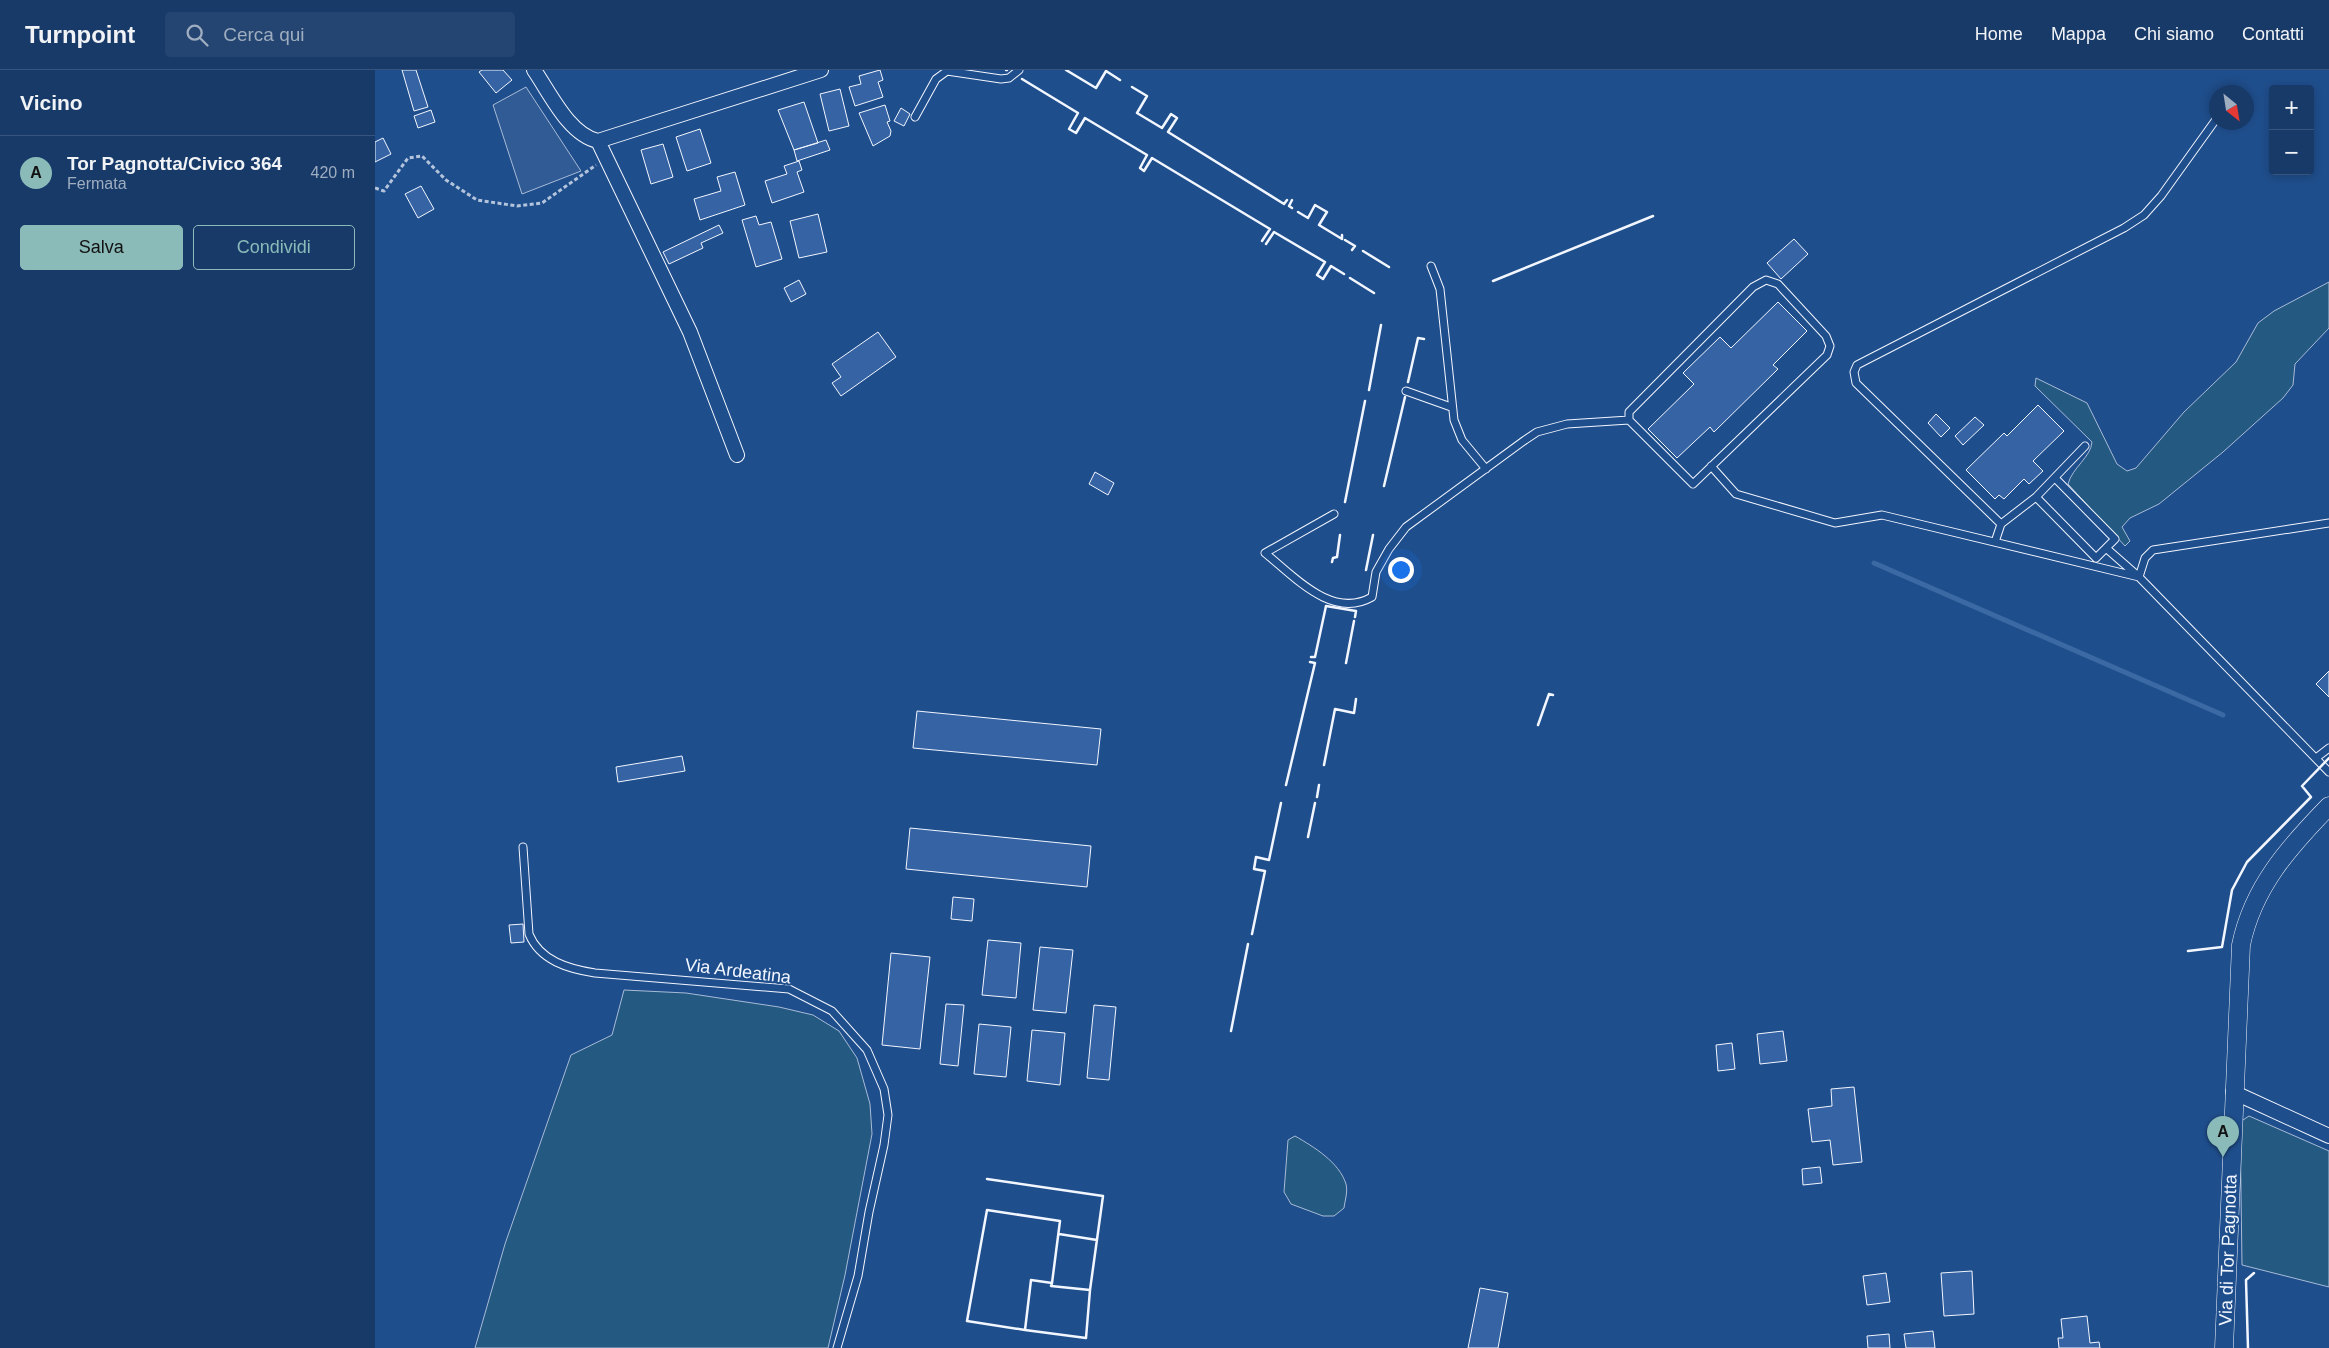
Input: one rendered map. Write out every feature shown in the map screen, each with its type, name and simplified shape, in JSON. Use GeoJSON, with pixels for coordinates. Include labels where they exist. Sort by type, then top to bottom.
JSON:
{"type":"FeatureCollection","features":[{"type":"Feature","properties":{"kind":"street"},"geometry":{"type":"LineString","coordinates":[[534,70],[580,133],[598,141],[690,332],[737,455]]}},
{"type":"Feature","properties":{"kind":"street"},"geometry":{"type":"LineString","coordinates":[[598,141],[821,70]]}},
{"type":"Feature","properties":{"kind":"street","name":"Via di Tor Pagnotta"},"geometry":{"type":"LineString","coordinates":[[2225,1348],[2233,1092],[2241,945],[2246,923],[2260,890],[2283,856],[2329,806]]}},
{"type":"Feature","properties":{"kind":"street"},"geometry":{"type":"LineString","coordinates":[[2233,1092],[2329,1136]]}},
{"type":"Feature","properties":{"kind":"lane"},"geometry":{"type":"LineString","coordinates":[[915,117],[936,79],[947,71],[1001,79],[1009,78],[1019,70]]}},
{"type":"Feature","properties":{"kind":"lane"},"geometry":{"type":"LineString","coordinates":[[2001,524],[1857,383],[1854,372],[1857,365],[2144,215],[2161,196],[2209,129]]}},
{"type":"Feature","properties":{"kind":"lane"},"geometry":{"type":"LineString","coordinates":[[1431,266],[1440,289],[1451,406],[1462,440],[1486,469]]}},
{"type":"Feature","properties":{"kind":"lane"},"geometry":{"type":"LineString","coordinates":[[1767,280],[1777,284],[1826,336],[1830,346],[1827,355],[1693,484],[1629,420],[1629,412],[1753,287],[1767,280]]}},
{"type":"Feature","properties":{"kind":"lane"},"geometry":{"type":"LineString","coordinates":[[1407,391],[1451,406]]}},
{"type":"Feature","properties":{"kind":"lane"},"geometry":{"type":"LineString","coordinates":[[1334,514],[1265,553],[1323,598],[1340,604],[1363,602],[1372,597],[1376,572],[1389,548],[1406,527],[1537,432],[1567,424],[1629,420]]}},
{"type":"Feature","properties":{"kind":"lane"},"geometry":{"type":"LineString","coordinates":[[1995,542],[2001,524],[2036,497],[2085,446]]}},
{"type":"Feature","properties":{"kind":"lane"},"geometry":{"type":"LineString","coordinates":[[1711,466],[1736,494],[1835,523],[1883,515],[2139,577]]}},
{"type":"Feature","properties":{"kind":"lane"},"geometry":{"type":"LineString","coordinates":[[2036,497],[2096,558],[2115,539],[2055,478]]}},
{"type":"Feature","properties":{"kind":"lane"},"geometry":{"type":"LineString","coordinates":[[2139,577],[2145,558],[2153,550],[2329,523]]}},
{"type":"Feature","properties":{"kind":"lane"},"geometry":{"type":"LineString","coordinates":[[2106,548],[2139,577],[2329,772]]}},
{"type":"Feature","properties":{"kind":"lane"},"geometry":{"type":"LineString","coordinates":[[2316,758],[2329,748]]}},
{"type":"Feature","properties":{"kind":"lane","name":"Via Ardeatina"},"geometry":{"type":"LineString","coordinates":[[523,847],[529,934],[535,946],[551,960],[571,968],[595,973],[789,989],[832,1011],[867,1050],[884,1089],[888,1115],[884,1145],[869,1212],[858,1276],[837,1348]]}},
{"type":"Feature","properties":{"kind":"path"},"geometry":{"type":"LineString","coordinates":[[375,188],[384,191],[408,158],[422,156],[445,180],[477,200],[517,206],[542,202],[606,157]]}},
{"type":"Feature","properties":{"kind":"shaded area"},"geometry":{"type":"Polygon","coordinates":[[[526,87],[581,171],[522,194],[493,105],[526,87]]]}},
{"type":"Feature","properties":{"kind":"shaded area"},"geometry":{"type":"Polygon","coordinates":[[[2329,282],[2329,328],[2295,364],[2293,385],[2283,398],[2223,452],[2159,504],[2130,518],[2122,527],[2130,541],[2125,546],[2068,484],[2073,473],[2088,453],[2092,442],[2035,386],[2036,378],[2087,403],[2117,464],[2127,471],[2136,468],[2184,412],[2236,362],[2258,323],[2274,311],[2329,282]]]}},
{"type":"Feature","properties":{"kind":"shaded area"},"geometry":{"type":"Polygon","coordinates":[[[624,990],[686,993],[779,1007],[813,1015],[839,1031],[857,1058],[870,1104],[872,1134],[845,1275],[828,1348],[475,1348],[505,1244],[571,1055],[612,1035],[624,990]]]}},
{"type":"Feature","properties":{"kind":"shaded area"},"geometry":{"type":"Polygon","coordinates":[[[2249,1116],[2329,1151],[2329,1287],[2242,1265],[2240,1122],[2249,1116]]]}},
{"type":"Feature","properties":{"kind":"shaded area"},"geometry":{"type":"Polygon","coordinates":[[[1295,1136],[1325,1156],[1343,1176],[1347,1190],[1344,1208],[1334,1216],[1323,1216],[1291,1204],[1284,1192],[1288,1140],[1295,1136]]]}},
{"type":"Feature","properties":{"kind":"building"},"geometry":{"type":"Polygon","coordinates":[[[402,70],[416,70],[428,107],[414,111],[402,70]]]}},
{"type":"Feature","properties":{"kind":"building"},"geometry":{"type":"Polygon","coordinates":[[[482,70],[503,70],[512,80],[496,93],[479,72],[482,70]]]}},
{"type":"Feature","properties":{"kind":"building"},"geometry":{"type":"Polygon","coordinates":[[[880,70],[883,80],[878,82],[883,97],[855,106],[849,87],[861,84],[859,76],[880,70]]]}},
{"type":"Feature","properties":{"kind":"building"},"geometry":{"type":"Polygon","coordinates":[[[840,89],[849,126],[829,131],[820,94],[840,89]]]}},
{"type":"Feature","properties":{"kind":"building"},"geometry":{"type":"Polygon","coordinates":[[[804,102],[818,143],[794,150],[778,110],[804,102]]]}},
{"type":"Feature","properties":{"kind":"building"},"geometry":{"type":"Polygon","coordinates":[[[885,105],[890,121],[887,122],[891,131],[890,136],[873,146],[859,113],[885,105]]]}},
{"type":"Feature","properties":{"kind":"building"},"geometry":{"type":"Polygon","coordinates":[[[901,108],[910,114],[904,126],[894,121],[901,108]]]}},
{"type":"Feature","properties":{"kind":"building"},"geometry":{"type":"Polygon","coordinates":[[[431,110],[435,122],[418,128],[414,116],[431,110]]]}},
{"type":"Feature","properties":{"kind":"building"},"geometry":{"type":"Polygon","coordinates":[[[700,129],[711,163],[687,171],[676,137],[700,129]]]}},
{"type":"Feature","properties":{"kind":"building"},"geometry":{"type":"Polygon","coordinates":[[[383,138],[391,154],[375,162],[375,142],[383,138]]]}},
{"type":"Feature","properties":{"kind":"building"},"geometry":{"type":"Polygon","coordinates":[[[826,140],[830,150],[797,161],[794,150],[826,140]]]}},
{"type":"Feature","properties":{"kind":"building"},"geometry":{"type":"Polygon","coordinates":[[[663,144],[673,177],[651,184],[641,150],[663,144]]]}},
{"type":"Feature","properties":{"kind":"building"},"geometry":{"type":"Polygon","coordinates":[[[799,161],[802,170],[797,172],[804,192],[772,203],[765,181],[787,174],[784,166],[799,161]]]}},
{"type":"Feature","properties":{"kind":"building"},"geometry":{"type":"Polygon","coordinates":[[[735,172],[745,205],[700,220],[694,199],[721,191],[717,177],[735,172]]]}},
{"type":"Feature","properties":{"kind":"building"},"geometry":{"type":"Polygon","coordinates":[[[421,186],[434,209],[418,218],[405,194],[421,186]]]}},
{"type":"Feature","properties":{"kind":"building"},"geometry":{"type":"Polygon","coordinates":[[[818,214],[827,252],[799,258],[790,221],[818,214]]]}},
{"type":"Feature","properties":{"kind":"building"},"geometry":{"type":"Polygon","coordinates":[[[756,216],[759,225],[771,222],[782,259],[756,267],[742,220],[756,216]]]}},
{"type":"Feature","properties":{"kind":"building"},"geometry":{"type":"Polygon","coordinates":[[[719,225],[723,233],[701,243],[703,248],[669,264],[663,252],[719,225]]]}},
{"type":"Feature","properties":{"kind":"building"},"geometry":{"type":"Polygon","coordinates":[[[1794,239],[1808,254],[1781,279],[1767,263],[1794,239]]]}},
{"type":"Feature","properties":{"kind":"building"},"geometry":{"type":"Polygon","coordinates":[[[799,280],[806,294],[791,302],[784,288],[799,280]]]}},
{"type":"Feature","properties":{"kind":"building"},"geometry":{"type":"Polygon","coordinates":[[[1778,302],[1807,331],[1773,365],[1778,369],[1714,432],[1710,427],[1677,458],[1648,429],[1694,384],[1683,373],[1720,337],[1731,348],[1778,302]]]}},
{"type":"Feature","properties":{"kind":"building"},"geometry":{"type":"Polygon","coordinates":[[[878,332],[896,357],[841,396],[832,383],[841,377],[832,364],[878,332]]]}},
{"type":"Feature","properties":{"kind":"building"},"geometry":{"type":"Polygon","coordinates":[[[2038,405],[2064,431],[2033,461],[2043,471],[2029,484],[2024,479],[2004,499],[1999,495],[1995,499],[1966,470],[2004,433],[2007,436],[2038,405]]]}},
{"type":"Feature","properties":{"kind":"building"},"geometry":{"type":"Polygon","coordinates":[[[1936,414],[1950,428],[1941,437],[1928,423],[1936,414]]]}},
{"type":"Feature","properties":{"kind":"building"},"geometry":{"type":"Polygon","coordinates":[[[1975,417],[1984,425],[1963,445],[1955,436],[1975,417]]]}},
{"type":"Feature","properties":{"kind":"building"},"geometry":{"type":"Polygon","coordinates":[[[1095,472],[1114,483],[1108,495],[1089,484],[1095,472]]]}},
{"type":"Feature","properties":{"kind":"building"},"geometry":{"type":"Polygon","coordinates":[[[2329,671],[2329,697],[2316,684],[2329,671]]]}},
{"type":"Feature","properties":{"kind":"building"},"geometry":{"type":"Polygon","coordinates":[[[917,711],[1101,729],[1097,765],[913,748],[917,711]]]}},
{"type":"Feature","properties":{"kind":"building"},"geometry":{"type":"Polygon","coordinates":[[[682,756],[685,771],[618,782],[616,767],[682,756]]]}},
{"type":"Feature","properties":{"kind":"building"},"geometry":{"type":"Polygon","coordinates":[[[910,828],[1091,846],[1087,887],[906,869],[910,828]]]}},
{"type":"Feature","properties":{"kind":"building"},"geometry":{"type":"Polygon","coordinates":[[[953,897],[974,899],[972,921],[951,919],[953,897]]]}},
{"type":"Feature","properties":{"kind":"building"},"geometry":{"type":"Polygon","coordinates":[[[523,924],[524,942],[511,943],[509,925],[523,924]]]}},
{"type":"Feature","properties":{"kind":"building"},"geometry":{"type":"Polygon","coordinates":[[[988,940],[1021,943],[1016,998],[982,995],[988,940]]]}},
{"type":"Feature","properties":{"kind":"building"},"geometry":{"type":"Polygon","coordinates":[[[1040,947],[1073,950],[1066,1013],[1033,1010],[1040,947]]]}},
{"type":"Feature","properties":{"kind":"building"},"geometry":{"type":"Polygon","coordinates":[[[891,953],[930,957],[920,1049],[882,1045],[891,953]]]}},
{"type":"Feature","properties":{"kind":"building"},"geometry":{"type":"Polygon","coordinates":[[[946,1004],[964,1005],[958,1066],[940,1064],[946,1004]]]}},
{"type":"Feature","properties":{"kind":"building"},"geometry":{"type":"Polygon","coordinates":[[[1094,1005],[1116,1007],[1109,1080],[1087,1078],[1094,1005]]]}},
{"type":"Feature","properties":{"kind":"building"},"geometry":{"type":"Polygon","coordinates":[[[979,1024],[1011,1027],[1006,1077],[974,1074],[979,1024]]]}},
{"type":"Feature","properties":{"kind":"building"},"geometry":{"type":"Polygon","coordinates":[[[1032,1030],[1065,1033],[1060,1085],[1027,1081],[1032,1030]]]}},
{"type":"Feature","properties":{"kind":"building"},"geometry":{"type":"Polygon","coordinates":[[[1783,1031],[1787,1061],[1760,1064],[1757,1034],[1783,1031]]]}},
{"type":"Feature","properties":{"kind":"building"},"geometry":{"type":"Polygon","coordinates":[[[1732,1043],[1735,1069],[1718,1071],[1716,1045],[1732,1043]]]}},
{"type":"Feature","properties":{"kind":"building"},"geometry":{"type":"Polygon","coordinates":[[[1854,1087],[1862,1162],[1833,1165],[1830,1140],[1812,1142],[1808,1109],[1832,1106],[1831,1089],[1854,1087]]]}},
{"type":"Feature","properties":{"kind":"building"},"geometry":{"type":"Polygon","coordinates":[[[1820,1167],[1822,1183],[1803,1185],[1802,1169],[1820,1167]]]}},
{"type":"Feature","properties":{"kind":"building"},"geometry":{"type":"Polygon","coordinates":[[[1972,1271],[1974,1314],[1944,1316],[1941,1273],[1972,1271]]]}},
{"type":"Feature","properties":{"kind":"building"},"geometry":{"type":"Polygon","coordinates":[[[1886,1273],[1890,1302],[1867,1305],[1863,1276],[1886,1273]]]}},
{"type":"Feature","properties":{"kind":"building"},"geometry":{"type":"Polygon","coordinates":[[[1480,1288],[1508,1293],[1498,1348],[1468,1348],[1480,1288]]]}},
{"type":"Feature","properties":{"kind":"building"},"geometry":{"type":"Polygon","coordinates":[[[2087,1316],[2090,1343],[2099,1342],[2100,1348],[2059,1348],[2058,1338],[2063,1338],[2061,1319],[2087,1316]]]}},
{"type":"Feature","properties":{"kind":"building"},"geometry":{"type":"Polygon","coordinates":[[[1933,1331],[1935,1348],[1906,1348],[1904,1334],[1933,1331]]]}},
{"type":"Feature","properties":{"kind":"building"},"geometry":{"type":"Polygon","coordinates":[[[1889,1334],[1890,1348],[1868,1348],[1867,1336],[1889,1334]]]}},
{"type":"Feature","properties":{"kind":"waterway"},"geometry":{"type":"LineString","coordinates":[[1874,563],[2223,715]]}},
{"type":"Feature","properties":{"kind":"wall"},"geometry":{"type":"LineString","coordinates":[[1066,70],[1096,88],[1106,71],[1120,80]]}},
{"type":"Feature","properties":{"kind":"wall"},"geometry":{"type":"LineString","coordinates":[[1022,79],[1078,113],[1069,129],[1076,133],[1085,118],[1147,155],[1140,168],[1144,171],[1152,158],[1270,229],[1262,241]]}},
{"type":"Feature","properties":{"kind":"wall"},"geometry":{"type":"LineString","coordinates":[[1132,87],[1147,96],[1137,113],[1162,128],[1171,114],[1177,118],[1168,132],[1284,204],[1287,200]]}},
{"type":"Feature","properties":{"kind":"wall"},"geometry":{"type":"LineString","coordinates":[[1292,200],[1289,206],[1292,208]]}},
{"type":"Feature","properties":{"kind":"wall"},"geometry":{"type":"LineString","coordinates":[[1298,212],[1308,218],[1315,205],[1327,212],[1319,225],[1342,239],[1342,235]]}},
{"type":"Feature","properties":{"kind":"wall"},"geometry":{"type":"LineString","coordinates":[[1493,281],[1653,216]]}},
{"type":"Feature","properties":{"kind":"wall"},"geometry":{"type":"LineString","coordinates":[[1266,244],[1274,232],[1325,262],[1317,275],[1323,279],[1331,266],[1344,274]]}},
{"type":"Feature","properties":{"kind":"wall"},"geometry":{"type":"LineString","coordinates":[[1345,240],[1355,246],[1352,250]]}},
{"type":"Feature","properties":{"kind":"wall"},"geometry":{"type":"LineString","coordinates":[[1363,251],[1389,267]]}},
{"type":"Feature","properties":{"kind":"wall"},"geometry":{"type":"LineString","coordinates":[[1350,278],[1374,293]]}},
{"type":"Feature","properties":{"kind":"wall"},"geometry":{"type":"LineString","coordinates":[[1369,390],[1381,325]]}},
{"type":"Feature","properties":{"kind":"wall"},"geometry":{"type":"LineString","coordinates":[[1408,382],[1418,338],[1424,339]]}},
{"type":"Feature","properties":{"kind":"wall"},"geometry":{"type":"LineString","coordinates":[[1384,486],[1405,397]]}},
{"type":"Feature","properties":{"kind":"wall"},"geometry":{"type":"LineString","coordinates":[[1345,502],[1365,401]]}},
{"type":"Feature","properties":{"kind":"wall"},"geometry":{"type":"LineString","coordinates":[[1332,562],[1333,558],[1337,557],[1340,535]]}},
{"type":"Feature","properties":{"kind":"wall"},"geometry":{"type":"LineString","coordinates":[[1366,570],[1373,535]]}},
{"type":"Feature","properties":{"kind":"wall"},"geometry":{"type":"LineString","coordinates":[[1311,657],[1315,657],[1326,606],[1356,611],[1355,617]]}},
{"type":"Feature","properties":{"kind":"wall"},"geometry":{"type":"LineString","coordinates":[[1346,663],[1354,621]]}},
{"type":"Feature","properties":{"kind":"wall"},"geometry":{"type":"LineString","coordinates":[[1286,785],[1315,663],[1310,662]]}},
{"type":"Feature","properties":{"kind":"wall"},"geometry":{"type":"LineString","coordinates":[[1538,725],[1549,694],[1553,695]]}},
{"type":"Feature","properties":{"kind":"wall"},"geometry":{"type":"LineString","coordinates":[[1324,765],[1335,709],[1354,713],[1356,699]]}},
{"type":"Feature","properties":{"kind":"wall"},"geometry":{"type":"LineString","coordinates":[[2188,951],[2222,947],[2232,890],[2247,862],[2311,797],[2302,786],[2329,758]]}},
{"type":"Feature","properties":{"kind":"wall"},"geometry":{"type":"LineString","coordinates":[[1317,797],[1319,785]]}},
{"type":"Feature","properties":{"kind":"wall"},"geometry":{"type":"LineString","coordinates":[[1252,934],[1265,871],[1254,869],[1256,857],[1269,860],[1281,803]]}},
{"type":"Feature","properties":{"kind":"wall"},"geometry":{"type":"LineString","coordinates":[[1308,837],[1315,803]]}},
{"type":"Feature","properties":{"kind":"wall"},"geometry":{"type":"LineString","coordinates":[[1231,1031],[1248,944]]}},
{"type":"Feature","properties":{"kind":"wall"},"geometry":{"type":"LineString","coordinates":[[987,1179],[1103,1196],[1090,1290],[1051,1286],[1052,1283],[1060,1221],[987,1210],[967,1321],[1025,1330],[1031,1280],[1052,1283]]}},
{"type":"Feature","properties":{"kind":"wall"},"geometry":{"type":"LineString","coordinates":[[1059,1234],[1097,1240]]}},
{"type":"Feature","properties":{"kind":"wall"},"geometry":{"type":"LineString","coordinates":[[2248,1348],[2246,1280],[2254,1273]]}},
{"type":"Feature","properties":{"kind":"wall"},"geometry":{"type":"LineString","coordinates":[[1025,1330],[1086,1338],[1090,1290]]}},
{"type":"Feature","properties":{"kind":"place","name":"Tor Pagnotta/Civico 364"},"geometry":{"type":"Point","coordinates":[2223,1157]}}]}
